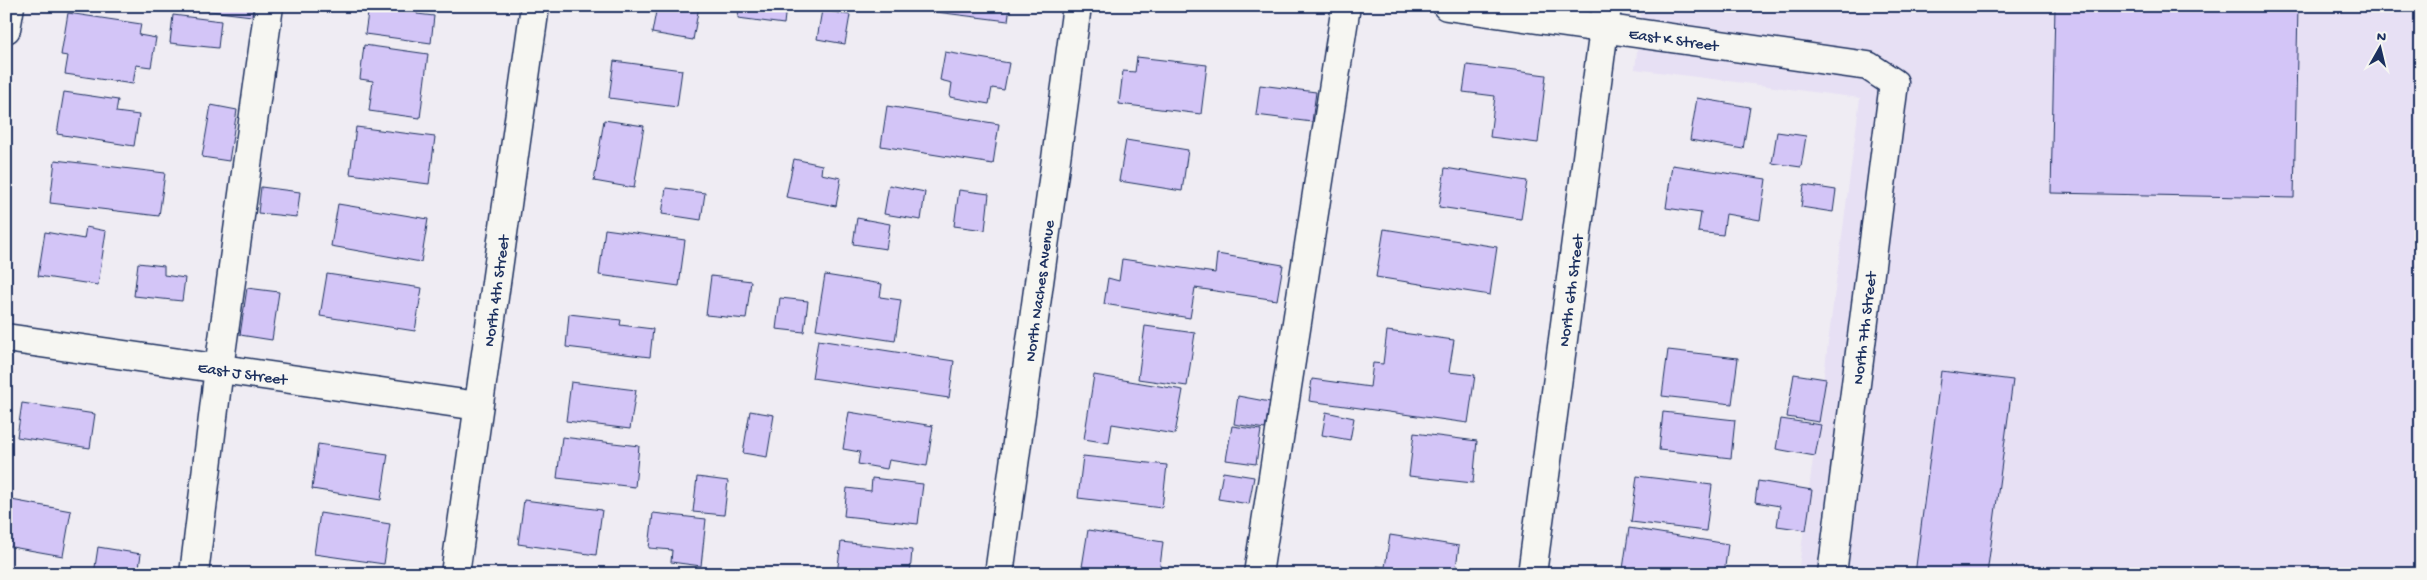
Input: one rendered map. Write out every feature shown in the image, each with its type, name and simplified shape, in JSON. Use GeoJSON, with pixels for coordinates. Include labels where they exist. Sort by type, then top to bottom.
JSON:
{"type":"FeatureCollection","features":[{"type":"Feature","properties":{"kind":"street"},"geometry":{"type":"LineString","coordinates":[[6,29],[10,6]]}},
{"type":"Feature","properties":{"kind":"street"},"geometry":{"type":"LineString","coordinates":[[194,574],[219,368],[269,6]]}},
{"type":"Feature","properties":{"kind":"street","name":"North 4th Street"},"geometry":{"type":"LineString","coordinates":[[455,574],[535,6]]}},
{"type":"Feature","properties":{"kind":"street","name":"North Naches Avenue"},"geometry":{"type":"LineString","coordinates":[[999,574],[1076,6]]}},
{"type":"Feature","properties":{"kind":"street"},"geometry":{"type":"LineString","coordinates":[[1258,574],[1346,6]]}},
{"type":"Feature","properties":{"kind":"street","name":"East K Street"},"geometry":{"type":"LineString","coordinates":[[1447,6],[1605,18],[1868,66],[1894,83]]}},
{"type":"Feature","properties":{"kind":"street","name":"North 6th Street"},"geometry":{"type":"LineString","coordinates":[[1532,574],[1605,18]]}},
{"type":"Feature","properties":{"kind":"street","name":"North 7th Street"},"geometry":{"type":"LineString","coordinates":[[1832,574],[1894,83]]}},
{"type":"Feature","properties":{"kind":"street","name":"East J Street"},"geometry":{"type":"LineString","coordinates":[[6,338],[478,406]]}},
{"type":"Feature","properties":{"kind":"shaded area"},"geometry":{"type":"Polygon","coordinates":[[[1642,6],[2421,6],[2421,574],[1798,574],[1860,98],[1635,69],[1642,6]]]}},
{"type":"Feature","properties":{"kind":"building"},"geometry":{"type":"Polygon","coordinates":[[[202,6],[253,6],[252,16],[202,10],[202,6]]]}},
{"type":"Feature","properties":{"kind":"building"},"geometry":{"type":"Polygon","coordinates":[[[369,6],[418,6],[417,14],[434,16],[431,43],[365,34],[369,6]]]}},
{"type":"Feature","properties":{"kind":"building"},"geometry":{"type":"Polygon","coordinates":[[[657,6],[699,6],[693,40],[652,33],[657,6]]]}},
{"type":"Feature","properties":{"kind":"building"},"geometry":{"type":"Polygon","coordinates":[[[739,6],[786,6],[784,24],[738,18],[739,6]]]}},
{"type":"Feature","properties":{"kind":"building"},"geometry":{"type":"Polygon","coordinates":[[[920,6],[1010,6],[1008,21],[920,10],[920,6]]]}},
{"type":"Feature","properties":{"kind":"building"},"geometry":{"type":"Polygon","coordinates":[[[2055,6],[2298,6],[2294,198],[2051,193],[2055,6]]]}},
{"type":"Feature","properties":{"kind":"building"},"geometry":{"type":"Polygon","coordinates":[[[822,10],[850,15],[845,44],[817,39],[822,10]]]}},
{"type":"Feature","properties":{"kind":"building"},"geometry":{"type":"Polygon","coordinates":[[[68,13],[141,24],[139,35],[156,38],[151,67],[136,65],[133,84],[65,74],[68,56],[61,55],[68,13]]]}},
{"type":"Feature","properties":{"kind":"building"},"geometry":{"type":"Polygon","coordinates":[[[173,15],[221,21],[218,48],[170,43],[173,15]]]}},
{"type":"Feature","properties":{"kind":"building"},"geometry":{"type":"Polygon","coordinates":[[[364,45],[428,54],[420,118],[369,111],[373,81],[360,79],[364,45]]]}},
{"type":"Feature","properties":{"kind":"building"},"geometry":{"type":"Polygon","coordinates":[[[945,52],[1009,63],[1004,90],[992,88],[989,104],[950,97],[952,83],[940,80],[945,52]]]}},
{"type":"Feature","properties":{"kind":"building"},"geometry":{"type":"Polygon","coordinates":[[[1137,57],[1207,65],[1201,114],[1119,104],[1123,71],[1135,72],[1137,57]]]}},
{"type":"Feature","properties":{"kind":"building"},"geometry":{"type":"Polygon","coordinates":[[[614,61],[682,70],[677,107],[609,98],[614,61]]]}},
{"type":"Feature","properties":{"kind":"building"},"geometry":{"type":"Polygon","coordinates":[[[1467,65],[1546,75],[1538,143],[1490,137],[1495,96],[1463,92],[1467,65]]]}},
{"type":"Feature","properties":{"kind":"building"},"geometry":{"type":"Polygon","coordinates":[[[1260,85],[1316,92],[1312,122],[1256,115],[1260,85]]]}},
{"type":"Feature","properties":{"kind":"building"},"geometry":{"type":"Polygon","coordinates":[[[64,92],[118,100],[116,112],[139,115],[134,146],[57,134],[64,92]]]}},
{"type":"Feature","properties":{"kind":"building"},"geometry":{"type":"Polygon","coordinates":[[[1697,98],[1750,107],[1743,149],[1690,140],[1697,98]]]}},
{"type":"Feature","properties":{"kind":"building"},"geometry":{"type":"Polygon","coordinates":[[[211,105],[237,110],[229,161],[202,157],[211,105]]]}},
{"type":"Feature","properties":{"kind":"building"},"geometry":{"type":"Polygon","coordinates":[[[887,106],[999,124],[993,164],[881,146],[887,106]]]}},
{"type":"Feature","properties":{"kind":"building"},"geometry":{"type":"Polygon","coordinates":[[[604,120],[644,126],[634,188],[594,181],[604,120]]]}},
{"type":"Feature","properties":{"kind":"building"},"geometry":{"type":"Polygon","coordinates":[[[356,127],[435,137],[429,184],[350,174],[356,127]]]}},
{"type":"Feature","properties":{"kind":"building"},"geometry":{"type":"Polygon","coordinates":[[[1777,132],[1806,136],[1801,167],[1772,163],[1777,132]]]}},
{"type":"Feature","properties":{"kind":"building"},"geometry":{"type":"Polygon","coordinates":[[[1126,140],[1188,150],[1182,191],[1119,181],[1126,140]]]}},
{"type":"Feature","properties":{"kind":"building"},"geometry":{"type":"Polygon","coordinates":[[[794,159],[822,165],[821,174],[841,178],[836,206],[786,197],[794,159]]]}},
{"type":"Feature","properties":{"kind":"building"},"geometry":{"type":"Polygon","coordinates":[[[55,160],[165,173],[159,216],[50,203],[55,160]]]}},
{"type":"Feature","properties":{"kind":"building"},"geometry":{"type":"Polygon","coordinates":[[[1672,165],[1766,179],[1760,220],[1726,214],[1723,235],[1698,232],[1701,213],[1666,208],[1672,165]]]}},
{"type":"Feature","properties":{"kind":"building"},"geometry":{"type":"Polygon","coordinates":[[[1445,168],[1527,181],[1521,219],[1439,207],[1445,168]]]}},
{"type":"Feature","properties":{"kind":"building"},"geometry":{"type":"Polygon","coordinates":[[[889,185],[925,192],[921,220],[884,214],[889,185]]]}},
{"type":"Feature","properties":{"kind":"building"},"geometry":{"type":"Polygon","coordinates":[[[1804,185],[1836,190],[1833,212],[1801,207],[1804,185]]]}},
{"type":"Feature","properties":{"kind":"building"},"geometry":{"type":"Polygon","coordinates":[[[261,187],[300,192],[297,217],[258,213],[261,187]]]}},
{"type":"Feature","properties":{"kind":"building"},"geometry":{"type":"Polygon","coordinates":[[[666,188],[705,193],[701,220],[662,214],[666,188]]]}},
{"type":"Feature","properties":{"kind":"building"},"geometry":{"type":"Polygon","coordinates":[[[959,190],[989,194],[985,230],[954,226],[959,190]]]}},
{"type":"Feature","properties":{"kind":"building"},"geometry":{"type":"Polygon","coordinates":[[[338,204],[428,219],[421,262],[331,246],[338,204]]]}},
{"type":"Feature","properties":{"kind":"building"},"geometry":{"type":"Polygon","coordinates":[[[857,218],[890,224],[886,249],[853,244],[857,218]]]}},
{"type":"Feature","properties":{"kind":"building"},"geometry":{"type":"Polygon","coordinates":[[[86,227],[106,231],[98,285],[38,276],[45,232],[84,239],[86,227]]]}},
{"type":"Feature","properties":{"kind":"building"},"geometry":{"type":"Polygon","coordinates":[[[605,229],[685,240],[679,286],[599,275],[605,229]]]}},
{"type":"Feature","properties":{"kind":"building"},"geometry":{"type":"Polygon","coordinates":[[[1384,229],[1497,247],[1490,295],[1376,277],[1384,229]]]}},
{"type":"Feature","properties":{"kind":"building"},"geometry":{"type":"Polygon","coordinates":[[[1217,254],[1283,265],[1277,300],[1195,288],[1190,318],[1104,304],[1108,278],[1119,281],[1122,259],[1215,273],[1217,254]]]}},
{"type":"Feature","properties":{"kind":"building"},"geometry":{"type":"Polygon","coordinates":[[[138,263],[164,266],[164,275],[185,278],[182,301],[134,296],[138,263]]]}},
{"type":"Feature","properties":{"kind":"building"},"geometry":{"type":"Polygon","coordinates":[[[327,274],[422,288],[415,331],[320,316],[327,274]]]}},
{"type":"Feature","properties":{"kind":"building"},"geometry":{"type":"Polygon","coordinates":[[[825,275],[882,284],[880,297],[901,300],[895,341],[816,329],[825,275]]]}},
{"type":"Feature","properties":{"kind":"building"},"geometry":{"type":"Polygon","coordinates":[[[711,276],[751,281],[746,319],[706,315],[711,276]]]}},
{"type":"Feature","properties":{"kind":"building"},"geometry":{"type":"Polygon","coordinates":[[[247,288],[279,292],[272,340],[240,335],[247,288]]]}},
{"type":"Feature","properties":{"kind":"building"},"geometry":{"type":"Polygon","coordinates":[[[780,298],[808,301],[804,332],[776,329],[780,298]]]}},
{"type":"Feature","properties":{"kind":"building"},"geometry":{"type":"Polygon","coordinates":[[[569,314],[621,320],[620,325],[653,329],[650,357],[566,347],[569,314]]]}},
{"type":"Feature","properties":{"kind":"building"},"geometry":{"type":"Polygon","coordinates":[[[1145,326],[1195,333],[1187,386],[1138,379],[1145,326]]]}},
{"type":"Feature","properties":{"kind":"building"},"geometry":{"type":"Polygon","coordinates":[[[1387,331],[1454,340],[1449,372],[1475,375],[1468,423],[1309,401],[1312,379],[1370,387],[1373,363],[1383,364],[1387,331]]]}},
{"type":"Feature","properties":{"kind":"building"},"geometry":{"type":"Polygon","coordinates":[[[818,340],[954,361],[949,398],[812,378],[818,340]]]}},
{"type":"Feature","properties":{"kind":"building"},"geometry":{"type":"Polygon","coordinates":[[[1668,350],[1738,358],[1732,404],[1662,396],[1668,350]]]}},
{"type":"Feature","properties":{"kind":"building"},"geometry":{"type":"Polygon","coordinates":[[[1941,371],[2013,380],[1987,574],[1915,574],[1941,371]]]}},
{"type":"Feature","properties":{"kind":"building"},"geometry":{"type":"Polygon","coordinates":[[[1794,374],[1826,379],[1819,422],[1787,417],[1794,374]]]}},
{"type":"Feature","properties":{"kind":"building"},"geometry":{"type":"Polygon","coordinates":[[[1094,375],[1183,390],[1175,434],[1112,424],[1109,443],[1084,439],[1094,375]]]}},
{"type":"Feature","properties":{"kind":"building"},"geometry":{"type":"Polygon","coordinates":[[[571,382],[636,390],[630,429],[566,421],[571,382]]]}},
{"type":"Feature","properties":{"kind":"building"},"geometry":{"type":"Polygon","coordinates":[[[1238,396],[1270,402],[1265,429],[1234,424],[1238,396]]]}},
{"type":"Feature","properties":{"kind":"building"},"geometry":{"type":"Polygon","coordinates":[[[22,403],[95,414],[90,448],[17,437],[22,403]]]}},
{"type":"Feature","properties":{"kind":"building"},"geometry":{"type":"Polygon","coordinates":[[[750,411],[774,415],[767,457],[743,453],[750,411]]]}},
{"type":"Feature","properties":{"kind":"building"},"geometry":{"type":"Polygon","coordinates":[[[849,412],[933,426],[927,466],[889,460],[887,469],[858,464],[860,452],[843,449],[849,412]]]}},
{"type":"Feature","properties":{"kind":"building"},"geometry":{"type":"Polygon","coordinates":[[[1326,412],[1354,418],[1350,440],[1322,435],[1326,412]]]}},
{"type":"Feature","properties":{"kind":"building"},"geometry":{"type":"Polygon","coordinates":[[[1663,412],[1735,420],[1731,458],[1659,450],[1663,412]]]}},
{"type":"Feature","properties":{"kind":"building"},"geometry":{"type":"Polygon","coordinates":[[[1781,419],[1821,425],[1815,456],[1776,449],[1781,419]]]}},
{"type":"Feature","properties":{"kind":"building"},"geometry":{"type":"Polygon","coordinates":[[[1232,426],[1261,430],[1256,464],[1226,460],[1232,426]]]}},
{"type":"Feature","properties":{"kind":"building"},"geometry":{"type":"Polygon","coordinates":[[[1414,433],[1477,441],[1473,483],[1409,476],[1414,433]]]}},
{"type":"Feature","properties":{"kind":"building"},"geometry":{"type":"Polygon","coordinates":[[[562,437],[639,446],[635,487],[557,478],[562,437]]]}},
{"type":"Feature","properties":{"kind":"building"},"geometry":{"type":"Polygon","coordinates":[[[318,444],[388,454],[381,500],[312,489],[318,444]]]}},
{"type":"Feature","properties":{"kind":"building"},"geometry":{"type":"Polygon","coordinates":[[[1083,456],[1167,465],[1162,508],[1078,498],[1083,456]]]}},
{"type":"Feature","properties":{"kind":"building"},"geometry":{"type":"Polygon","coordinates":[[[1223,472],[1254,477],[1249,504],[1218,499],[1223,472]]]}},
{"type":"Feature","properties":{"kind":"building"},"geometry":{"type":"Polygon","coordinates":[[[1637,476],[1712,485],[1706,531],[1631,522],[1637,476]]]}},
{"type":"Feature","properties":{"kind":"building"},"geometry":{"type":"Polygon","coordinates":[[[697,477],[728,481],[724,515],[693,512],[697,477]]]}},
{"type":"Feature","properties":{"kind":"building"},"geometry":{"type":"Polygon","coordinates":[[[872,478],[923,484],[918,524],[844,516],[847,488],[871,491],[872,478]]]}},
{"type":"Feature","properties":{"kind":"building"},"geometry":{"type":"Polygon","coordinates":[[[1758,481],[1812,490],[1806,530],[1777,526],[1780,506],[1755,502],[1758,481]]]}},
{"type":"Feature","properties":{"kind":"building"},"geometry":{"type":"Polygon","coordinates":[[[6,499],[71,511],[63,556],[6,546],[6,499]]]}},
{"type":"Feature","properties":{"kind":"building"},"geometry":{"type":"Polygon","coordinates":[[[524,500],[602,510],[596,555],[518,544],[524,500]]]}},
{"type":"Feature","properties":{"kind":"building"},"geometry":{"type":"Polygon","coordinates":[[[320,513],[390,524],[384,564],[314,554],[320,513]]]}},
{"type":"Feature","properties":{"kind":"building"},"geometry":{"type":"Polygon","coordinates":[[[653,513],[706,519],[701,566],[671,562],[672,550],[649,548],[653,513]]]}},
{"type":"Feature","properties":{"kind":"building"},"geometry":{"type":"Polygon","coordinates":[[[1629,528],[1728,544],[1724,574],[1657,574],[1623,569],[1629,528]]]}},
{"type":"Feature","properties":{"kind":"building"},"geometry":{"type":"Polygon","coordinates":[[[1088,530],[1163,542],[1159,574],[1126,574],[1082,567],[1088,530]]]}},
{"type":"Feature","properties":{"kind":"building"},"geometry":{"type":"Polygon","coordinates":[[[1390,535],[1459,546],[1455,574],[1376,574],[1377,566],[1385,567],[1390,535]]]}},
{"type":"Feature","properties":{"kind":"building"},"geometry":{"type":"Polygon","coordinates":[[[841,542],[912,550],[910,574],[837,574],[841,542]]]}},
{"type":"Feature","properties":{"kind":"building"},"geometry":{"type":"Polygon","coordinates":[[[98,547],[141,554],[138,574],[94,574],[98,547]]]}}]}
